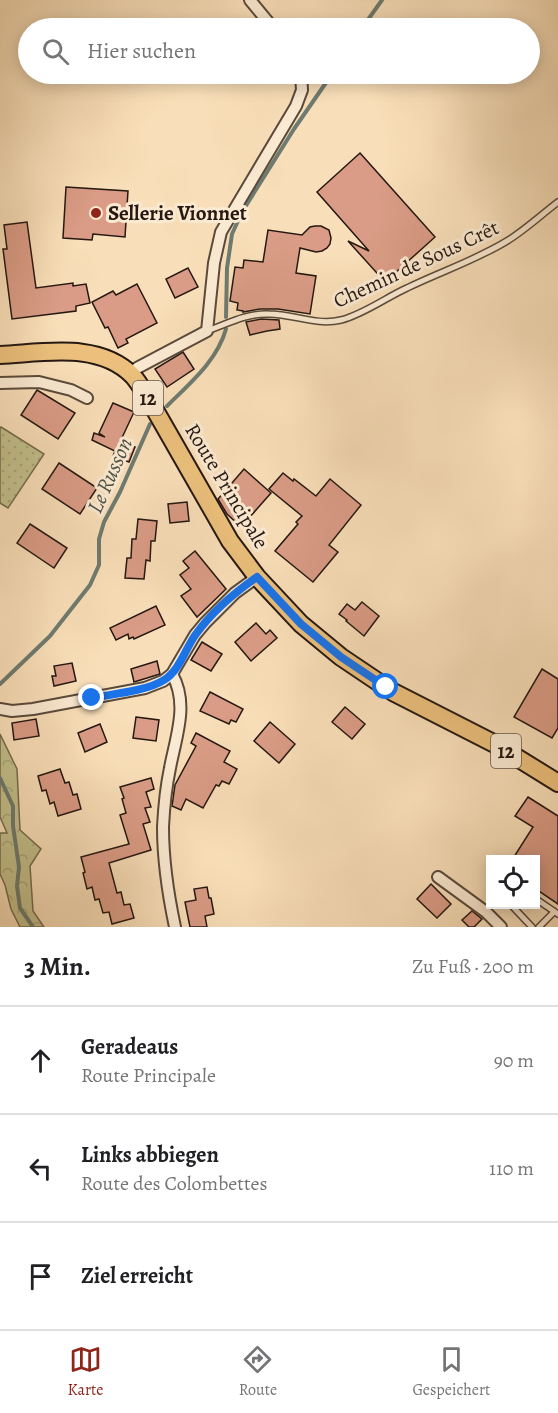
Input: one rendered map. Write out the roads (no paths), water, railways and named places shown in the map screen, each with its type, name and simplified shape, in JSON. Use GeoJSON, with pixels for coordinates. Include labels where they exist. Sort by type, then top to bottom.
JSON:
{"type":"FeatureCollection","features":[{"type":"Feature","properties":{"kind":"main road","name":"Route Principale"},"geometry":{"type":"LineString","coordinates":[[0,355],[55,351],[78,352],[105,359],[130,374],[151,403],[230,541],[257,577],[301,624],[341,657],[393,692],[495,744],[558,783]]}},
{"type":"Feature","properties":{"kind":"street"},"geometry":{"type":"LineString","coordinates":[[250,0],[265,18]]}},
{"type":"Feature","properties":{"kind":"street"},"geometry":{"type":"LineString","coordinates":[[130,374],[137,368],[207,332],[214,263],[221,232],[296,106],[302,90],[302,84]]}},
{"type":"Feature","properties":{"kind":"street"},"geometry":{"type":"LineString","coordinates":[[0,383],[39,382],[71,390],[87,398]]}},
{"type":"Feature","properties":{"kind":"street"},"geometry":{"type":"LineString","coordinates":[[0,709],[12,711],[33,709],[145,688],[163,681],[172,674],[195,634],[235,593],[257,577]]}},
{"type":"Feature","properties":{"kind":"street"},"geometry":{"type":"LineString","coordinates":[[172,674],[177,682],[182,707],[166,791],[163,828],[168,895],[175,927]]}},
{"type":"Feature","properties":{"kind":"street"},"geometry":{"type":"LineString","coordinates":[[438,877],[486,912],[501,927]]}},
{"type":"Feature","properties":{"kind":"lane","name":"Chemin de Sous Crêt"},"geometry":{"type":"LineString","coordinates":[[207,332],[256,314],[277,314],[315,322],[327,322],[351,316],[510,240],[558,202]]}},
{"type":"Feature","properties":{"kind":"lane"},"geometry":{"type":"LineString","coordinates":[[539,927],[556,913],[540,902]]}},
{"type":"Feature","properties":{"kind":"lane"},"geometry":{"type":"LineString","coordinates":[[515,909],[532,927]]}},
{"type":"Feature","properties":{"kind":"waterway","name":"Le Russon"},"geometry":{"type":"LineString","coordinates":[[369,18],[382,0]]}},
{"type":"Feature","properties":{"kind":"waterway","name":"Le Russon"},"geometry":{"type":"LineString","coordinates":[[226,317],[227,268],[232,234],[242,212],[325,84]]}},
{"type":"Feature","properties":{"kind":"waterway","name":"Le Russon"},"geometry":{"type":"LineString","coordinates":[[167,406],[209,361],[222,341],[226,329]]}},
{"type":"Feature","properties":{"kind":"waterway","name":"Le Russon"},"geometry":{"type":"LineString","coordinates":[[0,684],[50,636],[90,585],[99,565],[99,539],[104,522],[150,424]]}},
{"type":"Feature","properties":{"kind":"waterway","name":"Le Russon"},"geometry":{"type":"LineString","coordinates":[[0,778],[13,806],[13,826],[19,867],[17,886],[20,908],[33,927]]}},
{"type":"Feature","properties":{"kind":"place","name":"Sellerie Vionnet"},"geometry":{"type":"Point","coordinates":[96,213]}}]}
